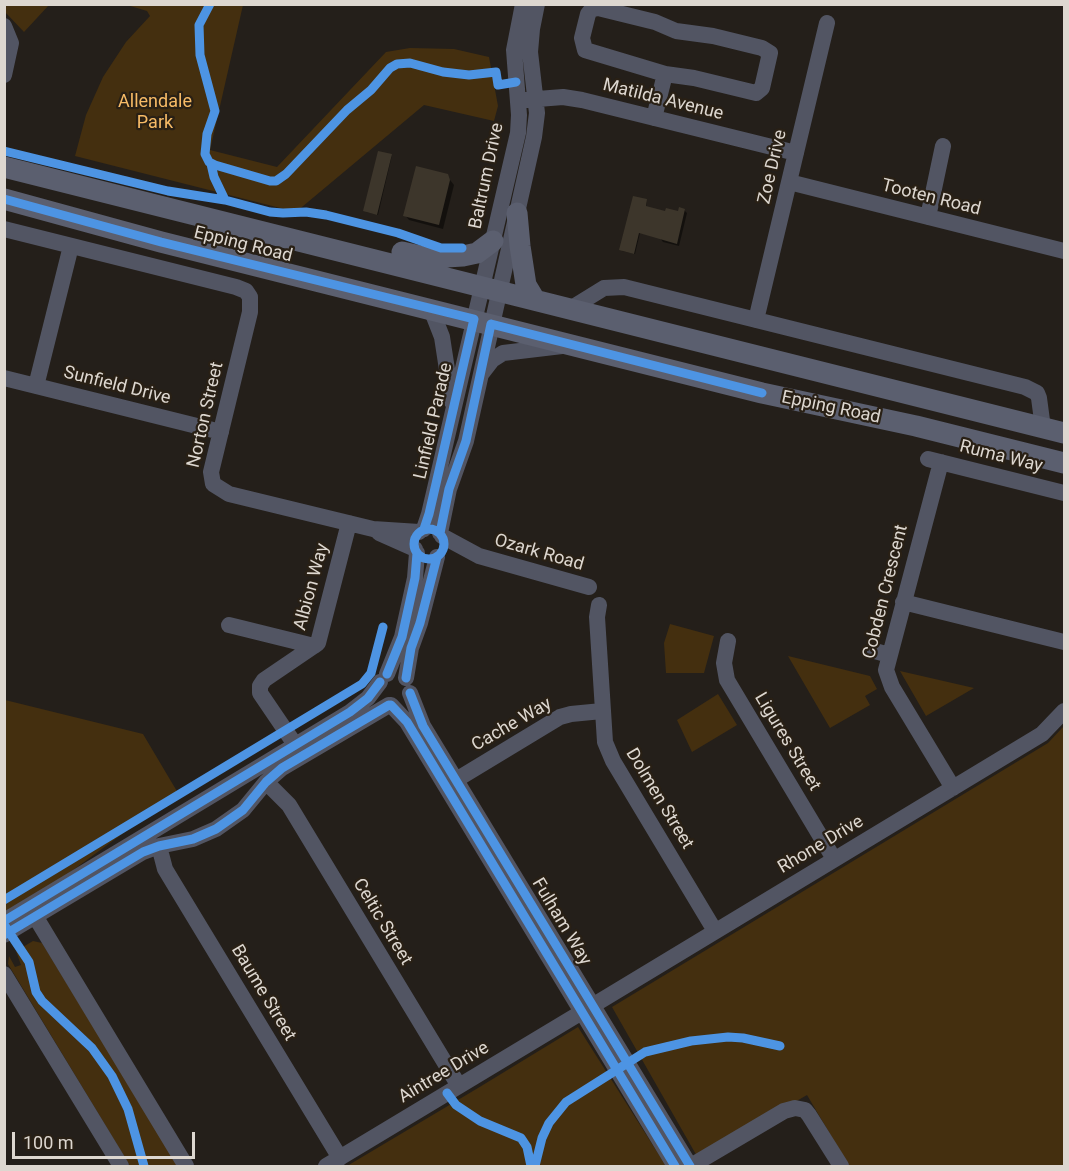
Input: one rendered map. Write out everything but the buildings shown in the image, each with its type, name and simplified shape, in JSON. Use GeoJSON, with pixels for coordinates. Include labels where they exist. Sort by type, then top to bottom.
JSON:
{"type":"FeatureCollection","features":[{"type":"Feature","properties":{"kind":"main road","name":"Epping Road"},"geometry":{"type":"LineString","coordinates":[[4,167],[1065,433]]}},
{"type":"Feature","properties":{"kind":"main road","name":"Epping Road"},"geometry":{"type":"LineString","coordinates":[[4,199],[160,242],[483,321],[762,393],[916,426],[1065,463]]}},
{"type":"Feature","properties":{"kind":"main road"},"geometry":{"type":"LineString","coordinates":[[163,207],[216,208],[429,258],[463,256],[477,252],[493,241]]}},
{"type":"Feature","properties":{"kind":"main road"},"geometry":{"type":"LineString","coordinates":[[517,213],[526,285],[535,300]]}},
{"type":"Feature","properties":{"kind":"street","name":"Baltrum Drive"},"geometry":{"type":"LineString","coordinates":[[490,289],[493,241],[518,133],[514,50],[523,4]]}},
{"type":"Feature","properties":{"kind":"street","name":"Baltrum Drive"},"geometry":{"type":"LineString","coordinates":[[483,321],[490,289],[517,213],[534,137],[537,113],[530,52],[537,4]]}},
{"type":"Feature","properties":{"kind":"street"},"geometry":{"type":"LineString","coordinates":[[598,8],[655,22],[676,31],[713,36],[762,48],[770,53],[762,88],[756,93],[694,78],[665,74],[585,50],[582,38],[589,12],[598,8]]}},
{"type":"Feature","properties":{"kind":"street","name":"Zoe Drive"},"geometry":{"type":"LineString","coordinates":[[756,320],[827,23]]}},
{"type":"Feature","properties":{"kind":"street"},"geometry":{"type":"LineString","coordinates":[[4,26],[11,43],[4,75]]}},
{"type":"Feature","properties":{"kind":"street"},"geometry":{"type":"LineString","coordinates":[[654,118],[665,74]]}},
{"type":"Feature","properties":{"kind":"street","name":"Matilda Avenue"},"geometry":{"type":"LineString","coordinates":[[518,100],[571,98],[796,153]]}},
{"type":"Feature","properties":{"kind":"street"},"geometry":{"type":"LineString","coordinates":[[928,217],[943,146]]}},
{"type":"Feature","properties":{"kind":"street","name":"Tooten Road"},"geometry":{"type":"LineString","coordinates":[[789,183],[1064,248]]}},
{"type":"Feature","properties":{"kind":"street"},"geometry":{"type":"LineString","coordinates":[[4,229],[71,246],[36,386]]}},
{"type":"Feature","properties":{"kind":"street","name":"Norton Street"},"geometry":{"type":"LineString","coordinates":[[71,246],[236,287],[246,291],[250,297],[250,312],[211,477],[213,484],[221,491],[373,529],[421,531]]}},
{"type":"Feature","properties":{"kind":"street"},"geometry":{"type":"LineString","coordinates":[[570,309],[604,288],[618,286],[1025,387],[1037,393],[1043,428]]}},
{"type":"Feature","properties":{"kind":"street"},"geometry":{"type":"LineString","coordinates":[[431,309],[442,337],[453,412]]}},
{"type":"Feature","properties":{"kind":"street","name":"Linfield Parade"},"geometry":{"type":"LineString","coordinates":[[441,534],[449,489],[466,441],[480,376],[483,321]]}},
{"type":"Feature","properties":{"kind":"street","name":"Linfield Parade"},"geometry":{"type":"LineString","coordinates":[[421,531],[429,514],[453,412],[483,321]]}},
{"type":"Feature","properties":{"kind":"street"},"geometry":{"type":"LineString","coordinates":[[480,376],[492,360],[503,353],[574,345]]}},
{"type":"Feature","properties":{"kind":"street","name":"Sunfield Drive"},"geometry":{"type":"LineString","coordinates":[[4,378],[221,432]]}},
{"type":"Feature","properties":{"kind":"street","name":"Ruma Way"},"geometry":{"type":"LineString","coordinates":[[934,461],[1065,493]]}},
{"type":"Feature","properties":{"kind":"street","name":"Cobden Crescent"},"geometry":{"type":"LineString","coordinates":[[934,461],[903,602],[882,653],[887,678],[953,788]]}},
{"type":"Feature","properties":{"kind":"street","name":"Albion Way"},"geometry":{"type":"LineString","coordinates":[[229,625],[314,646],[318,643],[349,524]]}},
{"type":"Feature","properties":{"kind":"street"},"geometry":{"type":"LineString","coordinates":[[390,705],[380,698],[378,693],[402,637],[415,578],[414,540],[421,531],[432,528],[479,556]]}},
{"type":"Feature","properties":{"kind":"street","name":"Norton Street"},"geometry":{"type":"LineString","coordinates":[[373,529],[416,551]]}},
{"type":"Feature","properties":{"kind":"street"},"geometry":{"type":"LineString","coordinates":[[4,935],[131,858],[159,846],[193,839],[216,829],[243,810],[266,782],[285,766],[390,705],[400,704],[408,686],[411,648],[438,556],[444,546],[441,534]]}},
{"type":"Feature","properties":{"kind":"street"},"geometry":{"type":"LineString","coordinates":[[416,551],[424,558],[479,556]]}},
{"type":"Feature","properties":{"kind":"street","name":"Ozark Road"},"geometry":{"type":"LineString","coordinates":[[479,556],[589,587]]}},
{"type":"Feature","properties":{"kind":"street"},"geometry":{"type":"LineString","coordinates":[[903,602],[1065,642]]}},
{"type":"Feature","properties":{"kind":"street","name":"Dolmen Street"},"geometry":{"type":"LineString","coordinates":[[599,605],[597,617],[605,742],[613,761],[715,931]]}},
{"type":"Feature","properties":{"kind":"street","name":"Ligures Street"},"geometry":{"type":"LineString","coordinates":[[728,641],[724,663],[727,680],[834,859]]}},
{"type":"Feature","properties":{"kind":"street"},"geometry":{"type":"LineString","coordinates":[[296,746],[260,693],[260,686],[264,680],[314,646]]}},
{"type":"Feature","properties":{"kind":"street"},"geometry":{"type":"LineString","coordinates":[[4,921],[361,705],[383,678],[397,673],[408,686]]}},
{"type":"Feature","properties":{"kind":"street","name":"Fulham Way"},"geometry":{"type":"LineString","coordinates":[[408,686],[423,726],[451,784]]}},
{"type":"Feature","properties":{"kind":"street","name":"Fulham Way"},"geometry":{"type":"LineString","coordinates":[[390,705],[407,722],[451,784],[587,1009],[675,1167]]}},
{"type":"Feature","properties":{"kind":"street","name":"Cache Way"},"geometry":{"type":"LineString","coordinates":[[451,784],[560,717],[602,711]]}},
{"type":"Feature","properties":{"kind":"street","name":"Rhone Drive"},"geometry":{"type":"LineString","coordinates":[[587,1009],[1042,734],[1065,711]]}},
{"type":"Feature","properties":{"kind":"street","name":"Celtic Street"},"geometry":{"type":"LineString","coordinates":[[266,782],[282,796],[289,806],[459,1086]]}},
{"type":"Feature","properties":{"kind":"street","name":"Baume Street"},"geometry":{"type":"LineString","coordinates":[[159,846],[165,869],[333,1162]]}},
{"type":"Feature","properties":{"kind":"street"},"geometry":{"type":"LineString","coordinates":[[35,916],[186,1167]]}},
{"type":"Feature","properties":{"kind":"street"},"geometry":{"type":"LineString","coordinates":[[4,974],[121,1167]]}},
{"type":"Feature","properties":{"kind":"street","name":"Fulham Way"},"geometry":{"type":"LineString","coordinates":[[587,1009],[691,1167]]}},
{"type":"Feature","properties":{"kind":"street","name":"Aintree Drive"},"geometry":{"type":"LineString","coordinates":[[333,1162],[587,1009]]}},
{"type":"Feature","properties":{"kind":"street"},"geometry":{"type":"LineString","coordinates":[[691,1167],[784,1111],[795,1108],[805,1110],[809,1115],[841,1167]]}},
{"type":"Feature","properties":{"kind":"green space"},"geometry":{"type":"Polygon","coordinates":[[[5,4],[49,5],[24,32],[5,12],[5,4]]]}},
{"type":"Feature","properties":{"kind":"green space","name":"Allendale Park"},"geometry":{"type":"Polygon","coordinates":[[[127,5],[243,5],[210,150],[277,167],[386,52],[410,48],[454,49],[489,57],[498,106],[494,121],[424,105],[296,212],[75,156],[86,115],[103,77],[126,42],[150,16],[147,11],[127,5]]]}},
{"type":"Feature","properties":{"kind":"green space"},"geometry":{"type":"Polygon","coordinates":[[[670,624],[714,636],[704,673],[666,673],[664,643],[670,624]]]}},
{"type":"Feature","properties":{"kind":"green space"},"geometry":{"type":"Polygon","coordinates":[[[788,656],[870,676],[877,689],[865,696],[870,705],[830,728],[788,656]]]}},
{"type":"Feature","properties":{"kind":"green space"},"geometry":{"type":"Polygon","coordinates":[[[900,671],[974,688],[926,716],[900,671]]]}},
{"type":"Feature","properties":{"kind":"green space"},"geometry":{"type":"Polygon","coordinates":[[[718,694],[737,725],[692,752],[677,720],[718,694]]]}},
{"type":"Feature","properties":{"kind":"green space"},"geometry":{"type":"Polygon","coordinates":[[[5,700],[143,734],[178,793],[5,920],[5,700]]]}},
{"type":"Feature","properties":{"kind":"green space"},"geometry":{"type":"Polygon","coordinates":[[[1064,726],[1064,1166],[849,1166],[807,1095],[698,1158],[612,1007],[1048,743],[1064,726]]]}},
{"type":"Feature","properties":{"kind":"green space"},"geometry":{"type":"Polygon","coordinates":[[[33,941],[42,943],[179,1166],[130,1166],[8,964],[9,956],[15,967],[21,965],[16,951],[33,941]]]}},
{"type":"Feature","properties":{"kind":"green space"},"geometry":{"type":"Polygon","coordinates":[[[578,1027],[666,1166],[347,1166],[478,1088],[578,1027]]]}},
{"type":"Feature","properties":{"kind":"cycle path"},"geometry":{"type":"LineString","coordinates":[[210,4],[199,25],[200,55],[215,111],[207,134],[205,154],[209,162],[215,165],[270,181],[276,181],[286,174],[347,110],[397,64],[410,63],[443,72],[469,75],[496,72],[498,85],[516,82]]}},
{"type":"Feature","properties":{"kind":"cycle path"},"geometry":{"type":"LineString","coordinates":[[4,151],[168,191],[225,200]]}},
{"type":"Feature","properties":{"kind":"cycle path"},"geometry":{"type":"LineString","coordinates":[[211,164],[214,177],[225,200],[270,212],[306,212],[326,215],[398,233],[441,248],[462,248]]}},
{"type":"Feature","properties":{"kind":"cycle path"},"geometry":{"type":"LineString","coordinates":[[4,199],[161,242],[474,319],[424,529]]}},
{"type":"Feature","properties":{"kind":"cycle path"},"geometry":{"type":"LineString","coordinates":[[440,533],[449,489],[466,441],[491,324],[762,393]]}},
{"type":"Feature","properties":{"kind":"cycle path"},"geometry":{"type":"LineString","coordinates":[[429,529],[440,533],[444,544],[440,555],[429,559],[418,555],[414,544],[418,533],[429,529]]}},
{"type":"Feature","properties":{"kind":"cycle path"},"geometry":{"type":"LineString","coordinates":[[387,674],[402,637],[415,578],[417,553]]}},
{"type":"Feature","properties":{"kind":"cycle path"},"geometry":{"type":"LineString","coordinates":[[406,678],[411,648],[437,557]]}},
{"type":"Feature","properties":{"kind":"cycle path"},"geometry":{"type":"LineString","coordinates":[[4,900],[362,684],[371,673],[383,627]]}},
{"type":"Feature","properties":{"kind":"cycle path"},"geometry":{"type":"LineString","coordinates":[[4,921],[350,712],[368,698],[380,682]]}},
{"type":"Feature","properties":{"kind":"cycle path"},"geometry":{"type":"LineString","coordinates":[[410,693],[423,726],[690,1166]]}},
{"type":"Feature","properties":{"kind":"cycle path"},"geometry":{"type":"LineString","coordinates":[[4,935],[143,852],[193,839],[216,829],[243,810],[266,782],[282,768],[389,705]]}},
{"type":"Feature","properties":{"kind":"cycle path"},"geometry":{"type":"LineString","coordinates":[[391,705],[407,722],[675,1166]]}},
{"type":"Feature","properties":{"kind":"cycle path"},"geometry":{"type":"LineString","coordinates":[[5,926],[29,962],[36,992],[42,1001],[92,1048],[112,1076],[128,1109],[144,1166]]}},
{"type":"Feature","properties":{"kind":"cycle path"},"geometry":{"type":"LineString","coordinates":[[535,1166],[542,1138],[549,1123],[566,1102],[645,1052],[691,1041],[728,1037],[780,1046]]}},
{"type":"Feature","properties":{"kind":"cycle path"},"geometry":{"type":"LineString","coordinates":[[447,1093],[456,1105],[480,1121],[521,1138],[527,1147],[531,1166]]}}]}
